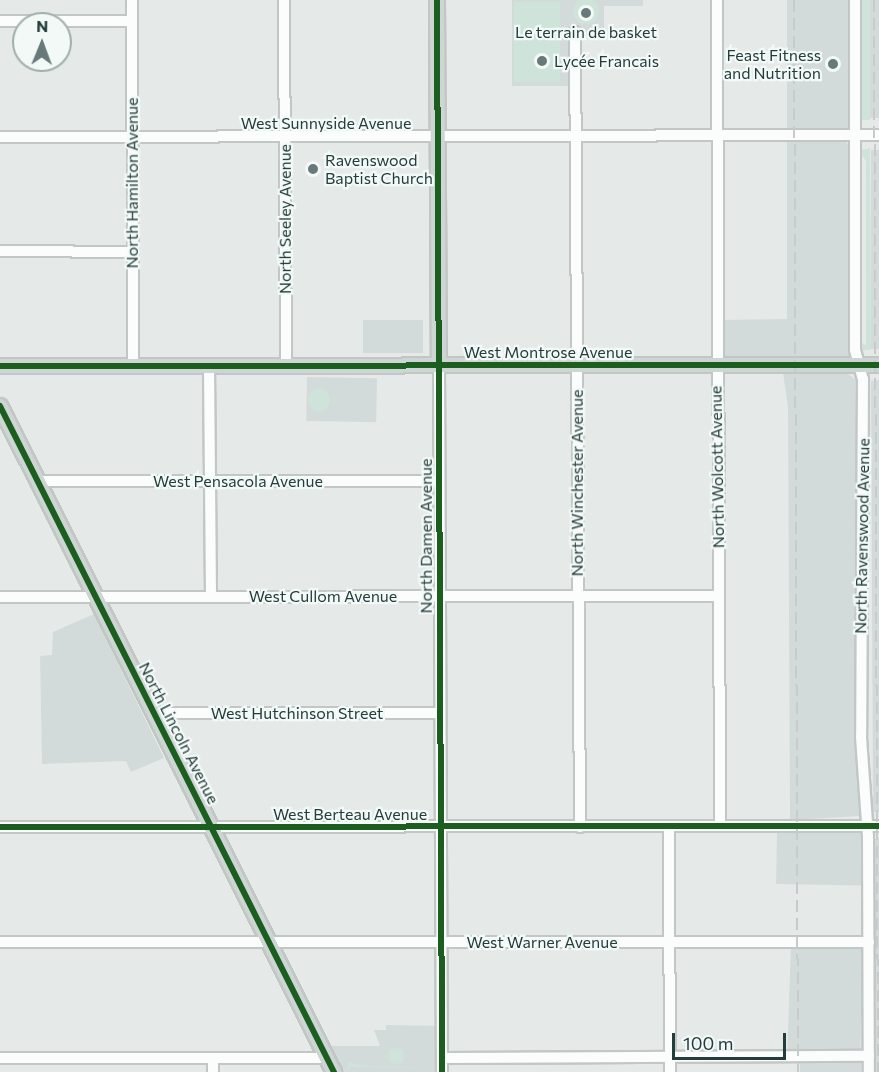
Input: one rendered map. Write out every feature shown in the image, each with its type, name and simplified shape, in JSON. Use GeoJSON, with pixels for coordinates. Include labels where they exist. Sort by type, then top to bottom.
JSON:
{"type":"FeatureCollection","features":[{"type":"Feature","properties":{"kind":"main road","name":"North Damen Avenue"},"geometry":{"type":"LineString","coordinates":[[437,0],[439,365]]}},
{"type":"Feature","properties":{"kind":"main road","name":"West Montrose Avenue"},"geometry":{"type":"LineString","coordinates":[[0,366],[879,365]]}},
{"type":"Feature","properties":{"kind":"main road","name":"North Lincoln Avenue"},"geometry":{"type":"LineString","coordinates":[[0,406],[334,1072]]}},
{"type":"Feature","properties":{"kind":"street","name":"North Hamilton Avenue"},"geometry":{"type":"LineString","coordinates":[[132,0],[133,366]]}},
{"type":"Feature","properties":{"kind":"street","name":"North Seeley Avenue"},"geometry":{"type":"LineString","coordinates":[[284,0],[286,365]]}},
{"type":"Feature","properties":{"kind":"street","name":"North Wolcott Avenue"},"geometry":{"type":"LineString","coordinates":[[717,0],[716,365],[720,826]]}},
{"type":"Feature","properties":{"kind":"street","name":"North Ravenswood Avenue"},"geometry":{"type":"LineString","coordinates":[[855,0],[858,365],[863,379],[861,737],[869,942],[869,1072]]}},
{"type":"Feature","properties":{"kind":"street"},"geometry":{"type":"LineString","coordinates":[[0,21],[132,21]]}},
{"type":"Feature","properties":{"kind":"street","name":"North Winchester Avenue"},"geometry":{"type":"LineString","coordinates":[[575,32],[580,827]]}},
{"type":"Feature","properties":{"kind":"street","name":"West Sunnyside Avenue"},"geometry":{"type":"LineString","coordinates":[[0,137],[879,135]]}},
{"type":"Feature","properties":{"kind":"street"},"geometry":{"type":"LineString","coordinates":[[0,251],[133,252]]}},
{"type":"Feature","properties":{"kind":"street","name":"North Damen Avenue"},"geometry":{"type":"LineString","coordinates":[[439,365],[442,1072]]}},
{"type":"Feature","properties":{"kind":"street"},"geometry":{"type":"LineString","coordinates":[[209,366],[211,597]]}},
{"type":"Feature","properties":{"kind":"street","name":"West Pensacola Avenue"},"geometry":{"type":"LineString","coordinates":[[37,481],[439,481]]}},
{"type":"Feature","properties":{"kind":"street","name":"West Cullom Avenue"},"geometry":{"type":"LineString","coordinates":[[0,597],[718,596]]}},
{"type":"Feature","properties":{"kind":"street","name":"West Hutchinson Street"},"geometry":{"type":"LineString","coordinates":[[154,713],[440,713]]}},
{"type":"Feature","properties":{"kind":"street","name":"West Berteau Avenue"},"geometry":{"type":"LineString","coordinates":[[0,826],[879,825]]}},
{"type":"Feature","properties":{"kind":"street"},"geometry":{"type":"LineString","coordinates":[[669,826],[670,1072]]}},
{"type":"Feature","properties":{"kind":"street","name":"West Warner Avenue"},"geometry":{"type":"LineString","coordinates":[[0,942],[869,942]]}},
{"type":"Feature","properties":{"kind":"street"},"geometry":{"type":"LineString","coordinates":[[442,1058],[869,1056]]}},
{"type":"Feature","properties":{"kind":"street"},"geometry":{"type":"LineString","coordinates":[[0,1058],[327,1058]]}},
{"type":"Feature","properties":{"kind":"street"},"geometry":{"type":"LineString","coordinates":[[213,1058],[213,1072]]}},
{"type":"Feature","properties":{"kind":"shaded area","name":"Lycée Francais"},"geometry":{"type":"Polygon","coordinates":[[[512,0],[643,0],[643,6],[604,6],[604,36],[572,36],[572,86],[512,86],[512,0]]]}},
{"type":"Feature","properties":{"kind":"shaded area"},"geometry":{"type":"Polygon","coordinates":[[[787,0],[851,0],[851,131],[787,131],[787,0]]]}},
{"type":"Feature","properties":{"kind":"shaded area"},"geometry":{"type":"Polygon","coordinates":[[[870,0],[879,0],[879,118],[870,118],[870,0]]]}},
{"type":"Feature","properties":{"kind":"shaded area"},"geometry":{"type":"Polygon","coordinates":[[[787,140],[844,140],[851,147],[850,356],[722,358],[722,320],[787,319],[787,140]]]}},
{"type":"Feature","properties":{"kind":"shaded area"},"geometry":{"type":"Polygon","coordinates":[[[871,150],[879,150],[879,349],[871,349],[871,150]]]}},
{"type":"Feature","properties":{"kind":"shaded area"},"geometry":{"type":"Polygon","coordinates":[[[363,320],[423,320],[423,353],[363,353],[363,320]]]}},
{"type":"Feature","properties":{"kind":"shaded area"},"geometry":{"type":"Polygon","coordinates":[[[783,372],[846,372],[859,383],[860,816],[790,820],[788,408],[783,372]]]}},
{"type":"Feature","properties":{"kind":"shaded area"},"geometry":{"type":"Polygon","coordinates":[[[307,377],[377,378],[376,422],[306,421],[307,377]]]}},
{"type":"Feature","properties":{"kind":"shaded area"},"geometry":{"type":"Polygon","coordinates":[[[879,380],[879,812],[873,812],[871,381],[879,380]]]}},
{"type":"Feature","properties":{"kind":"shaded area"},"geometry":{"type":"Polygon","coordinates":[[[94,614],[164,758],[131,772],[126,761],[42,764],[40,656],[52,655],[53,632],[94,614]]]}},
{"type":"Feature","properties":{"kind":"shaded area"},"geometry":{"type":"Polygon","coordinates":[[[777,831],[863,833],[862,885],[776,884],[777,831]]]}},
{"type":"Feature","properties":{"kind":"shaded area"},"geometry":{"type":"Polygon","coordinates":[[[873,839],[879,839],[879,1072],[874,1072],[873,839]]]}},
{"type":"Feature","properties":{"kind":"shaded area"},"geometry":{"type":"Polygon","coordinates":[[[791,945],[864,948],[860,1053],[787,1051],[791,945]]]}},
{"type":"Feature","properties":{"kind":"shaded area"},"geometry":{"type":"Polygon","coordinates":[[[386,1025],[448,1026],[448,1072],[340,1072],[327,1046],[380,1046],[374,1030],[386,1030],[386,1025]]]}},
{"type":"Feature","properties":{"kind":"shaded area"},"geometry":{"type":"Polygon","coordinates":[[[800,1061],[861,1061],[861,1072],[800,1072],[800,1061]]]}},
{"type":"Feature","properties":{"kind":"green space","name":"Le terrain de basket"},"geometry":{"type":"Polygon","coordinates":[[[586,-2],[595,2],[599,11],[595,20],[586,24],[577,20],[573,11],[577,2],[586,-2]]]}},
{"type":"Feature","properties":{"kind":"green space"},"geometry":{"type":"Polygon","coordinates":[[[862,0],[870,0],[870,120],[859,120],[862,0]]]}},
{"type":"Feature","properties":{"kind":"green space"},"geometry":{"type":"Polygon","coordinates":[[[514,2],[560,2],[560,82],[514,82],[514,2]]]}},
{"type":"Feature","properties":{"kind":"green space"},"geometry":{"type":"Polygon","coordinates":[[[870,148],[871,350],[860,350],[860,342],[866,345],[866,161],[859,151],[870,148]]]}},
{"type":"Feature","properties":{"kind":"green space"},"geometry":{"type":"Polygon","coordinates":[[[319,389],[327,392],[330,400],[327,408],[319,411],[311,408],[308,400],[311,392],[319,389]]]}},
{"type":"Feature","properties":{"kind":"green space"},"geometry":{"type":"Polygon","coordinates":[[[396,1048],[404,1056],[396,1064],[388,1056],[396,1048]]]}},
{"type":"Feature","properties":{"kind":"green space"},"geometry":{"type":"Polygon","coordinates":[[[349,1062],[359,1065],[428,1068],[350,1067],[347,1072],[349,1062]]]}},
{"type":"Feature","properties":{"kind":"railway"},"geometry":{"type":"LineString","coordinates":[[794,0],[798,1072]]}},
{"type":"Feature","properties":{"kind":"railway"},"geometry":{"type":"LineString","coordinates":[[874,0],[878,1072]]}},
{"type":"Feature","properties":{"kind":"cycle path"},"geometry":{"type":"LineString","coordinates":[[437,0],[442,1072]]}},
{"type":"Feature","properties":{"kind":"cycle path"},"geometry":{"type":"LineString","coordinates":[[0,366],[879,365]]}},
{"type":"Feature","properties":{"kind":"cycle path"},"geometry":{"type":"LineString","coordinates":[[0,406],[334,1072]]}},
{"type":"Feature","properties":{"kind":"cycle path"},"geometry":{"type":"LineString","coordinates":[[0,827],[879,826]]}},
{"type":"Feature","properties":{"kind":"place","name":"Le terrain de basket"},"geometry":{"type":"Point","coordinates":[586,13]}},
{"type":"Feature","properties":{"kind":"place","name":"Lycée Francais"},"geometry":{"type":"Point","coordinates":[542,61]}},
{"type":"Feature","properties":{"kind":"place","name":"Feast Fitness and Nutrition"},"geometry":{"type":"Point","coordinates":[833,64]}},
{"type":"Feature","properties":{"kind":"place","name":"Ravenswood Baptist Church"},"geometry":{"type":"Point","coordinates":[313,169]}}]}
